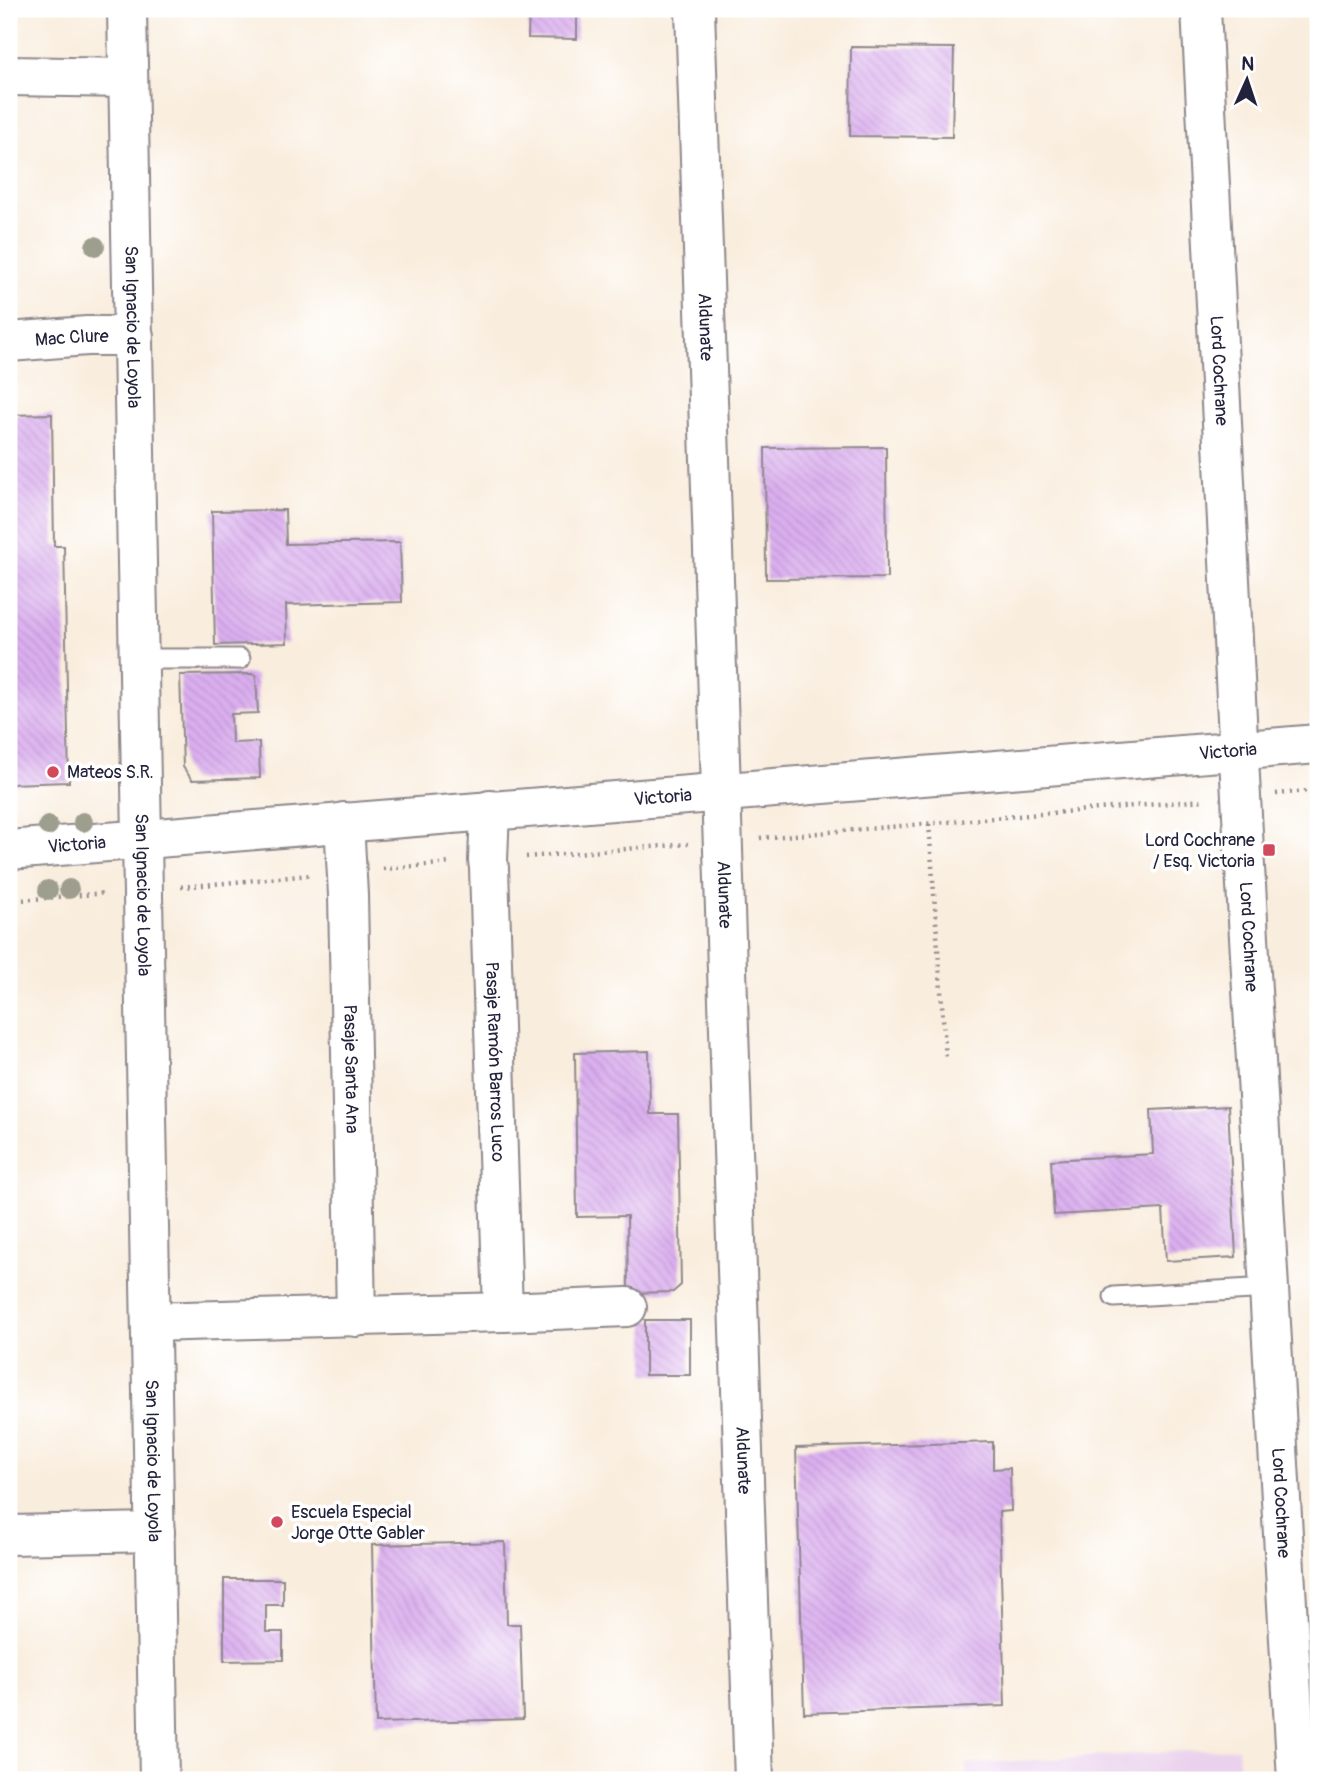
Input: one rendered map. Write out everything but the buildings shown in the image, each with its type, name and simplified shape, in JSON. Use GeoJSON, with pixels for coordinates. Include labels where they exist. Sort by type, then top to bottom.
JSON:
{"type":"FeatureCollection","features":[{"type":"Feature","properties":{"kind":"street","name":"San Ignacio de Loyola"},"geometry":{"type":"LineString","coordinates":[[127,9],[159,1780]]}},
{"type":"Feature","properties":{"kind":"street","name":"Aldunate"},"geometry":{"type":"LineString","coordinates":[[695,9],[754,1780]]}},
{"type":"Feature","properties":{"kind":"street","name":"Lord Cochrane"},"geometry":{"type":"LineString","coordinates":[[1201,9],[1241,797],[1297,1780]]}},
{"type":"Feature","properties":{"kind":"street"},"geometry":{"type":"LineString","coordinates":[[9,76],[128,78]]}},
{"type":"Feature","properties":{"kind":"street","name":"Mac Clure"},"geometry":{"type":"LineString","coordinates":[[9,342],[87,336],[134,336]]}},
{"type":"Feature","properties":{"kind":"street","name":"Victoria"},"geometry":{"type":"LineString","coordinates":[[9,850],[1318,744]]}},
{"type":"Feature","properties":{"kind":"street","name":"Pasaje Ramón Barros Luco"},"geometry":{"type":"LineString","coordinates":[[490,810],[488,860],[503,1312]]}},
{"type":"Feature","properties":{"kind":"street","name":"Pasaje Santa Ana"},"geometry":{"type":"LineString","coordinates":[[344,822],[348,872],[356,1317]]}},
{"type":"Feature","properties":{"kind":"street"},"geometry":{"type":"LineString","coordinates":[[151,1322],[627,1307]]}},
{"type":"Feature","properties":{"kind":"street"},"geometry":{"type":"LineString","coordinates":[[9,1535],[155,1532]]}},
{"type":"Feature","properties":{"kind":"lane"},"geometry":{"type":"LineString","coordinates":[[140,659],[240,659]]}},
{"type":"Feature","properties":{"kind":"lane"},"geometry":{"type":"LineString","coordinates":[[1114,1297],[1269,1288]]}},
{"type":"Feature","properties":{"kind":"path"},"geometry":{"type":"LineString","coordinates":[[9,901],[1318,790]]}},
{"type":"Feature","properties":{"kind":"path"},"geometry":{"type":"LineString","coordinates":[[929,824],[946,1060]]}},
{"type":"Feature","properties":{"kind":"shaded area"},"geometry":{"type":"Polygon","coordinates":[[[1238,1748],[1240,1780],[967,1780],[966,1764],[1238,1748]]]}},
{"type":"Feature","properties":{"kind":"place","name":"Mateos S.R."},"geometry":{"type":"Point","coordinates":[53,772]}},
{"type":"Feature","properties":{"kind":"place","name":"Lord Cochrane / Esq. Victoria"},"geometry":{"type":"Point","coordinates":[1269,850]}},
{"type":"Feature","properties":{"kind":"place","name":"Escuela Especial Jorge Otte Gabler"},"geometry":{"type":"Point","coordinates":[277,1522]}}]}
